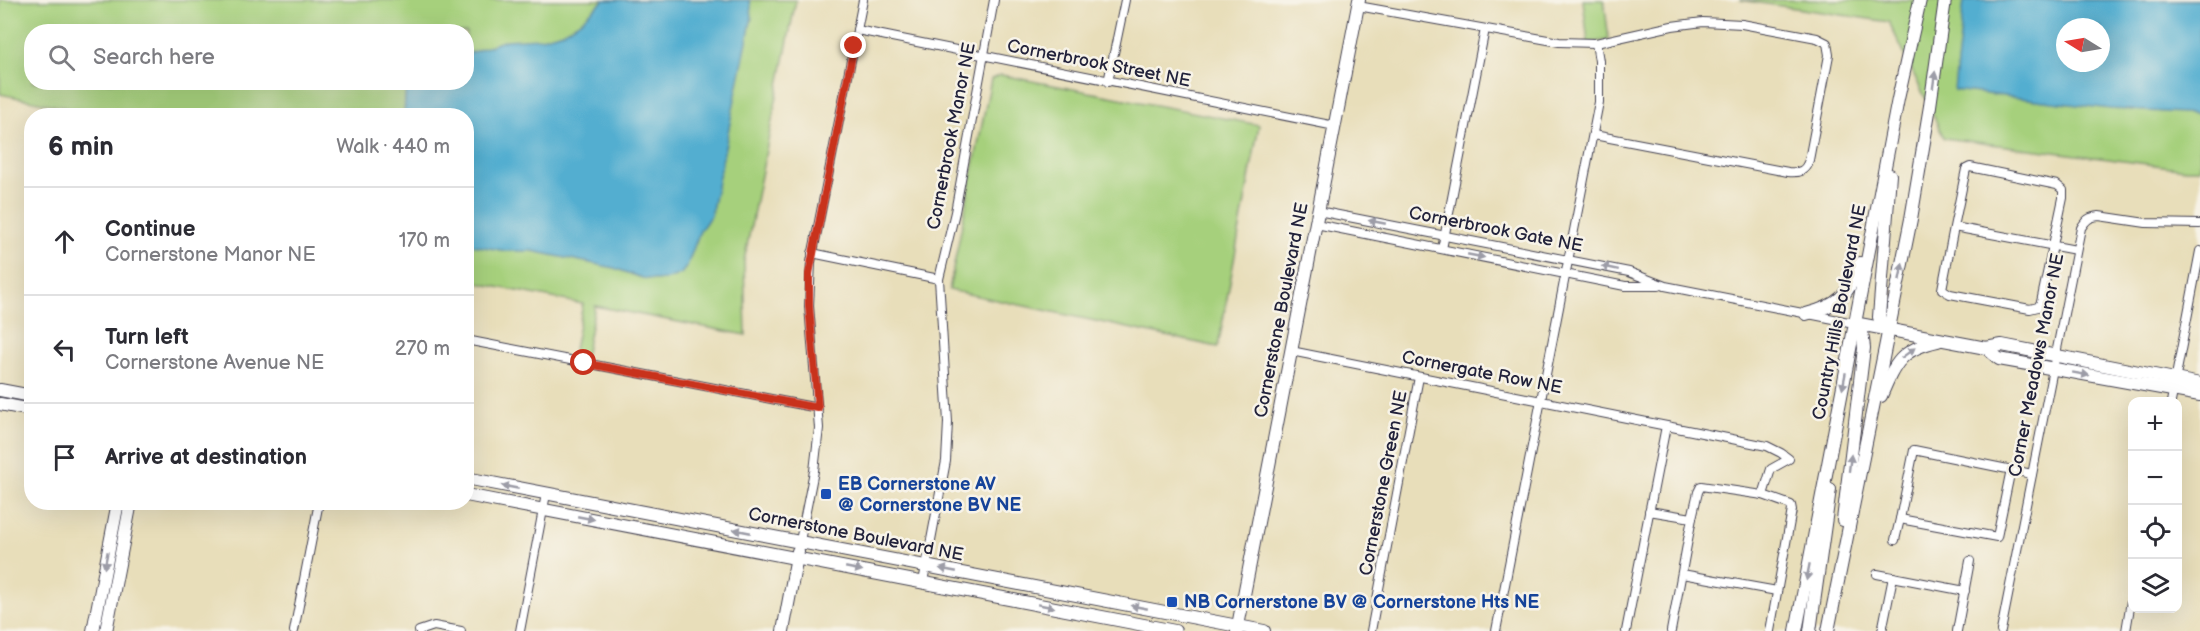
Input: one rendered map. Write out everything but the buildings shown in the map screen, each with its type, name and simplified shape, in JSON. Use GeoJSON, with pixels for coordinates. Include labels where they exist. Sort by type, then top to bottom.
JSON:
{"type":"FeatureCollection","features":[{"type":"Feature","properties":{"kind":"street"},"geometry":{"type":"LineString","coordinates":[[783,631],[814,471],[819,428],[808,289],[812,253],[863,0]]}},
{"type":"Feature","properties":{"kind":"street","name":"Cornerbrook Manor NE"},"geometry":{"type":"LineString","coordinates":[[923,582],[948,441],[939,279],[955,212],[994,0]]}},
{"type":"Feature","properties":{"kind":"street"},"geometry":{"type":"LineString","coordinates":[[1108,82],[1125,0]]}},
{"type":"Feature","properties":{"kind":"street","name":"Country Hills Boulevard NE"},"geometry":{"type":"LineString","coordinates":[[1797,631],[1890,138],[1920,0]]}},
{"type":"Feature","properties":{"kind":"street"},"geometry":{"type":"LineString","coordinates":[[1828,631],[1889,330],[1926,129],[1945,0]]}},
{"type":"Feature","properties":{"kind":"street"},"geometry":{"type":"LineString","coordinates":[[1358,3],[1550,41],[1596,43],[1672,26],[1717,22],[1742,24],[1816,38],[1827,43],[1829,49],[1809,160],[1800,172],[1788,172],[1594,135]]}},
{"type":"Feature","properties":{"kind":"street","name":"Cornerstone Boulevard NE"},"geometry":{"type":"LineString","coordinates":[[1237,628],[1358,3]]}},
{"type":"Feature","properties":{"kind":"street"},"geometry":{"type":"LineString","coordinates":[[1442,249],[1485,29]]}},
{"type":"Feature","properties":{"kind":"street","name":"Cornerbrook Street NE"},"geometry":{"type":"LineString","coordinates":[[857,30],[1335,126]]}},
{"type":"Feature","properties":{"kind":"street"},"geometry":{"type":"LineString","coordinates":[[1496,631],[1594,135],[1600,89],[1596,43]]}},
{"type":"Feature","properties":{"kind":"street"},"geometry":{"type":"LineString","coordinates":[[1889,330],[1879,318],[1891,162],[1890,138]]}},
{"type":"Feature","properties":{"kind":"street"},"geometry":{"type":"LineString","coordinates":[[1970,167],[2061,187],[2063,198],[2042,302],[2038,307],[2030,309],[1950,294],[1942,289],[1954,227],[1965,172],[1970,167]]}},
{"type":"Feature","properties":{"kind":"street","name":"Cornerbrook Gate NE"},"geometry":{"type":"LineString","coordinates":[[1318,211],[1444,236],[1567,267],[1625,286],[1665,286]]}},
{"type":"Feature","properties":{"kind":"street","name":"Corner Meadows Manor NE"},"geometry":{"type":"LineString","coordinates":[[2001,631],[2081,228],[2091,217],[2099,216],[2157,223],[2200,224]]}},
{"type":"Feature","properties":{"kind":"street"},"geometry":{"type":"LineString","coordinates":[[1806,314],[1836,303],[1846,293],[1855,278],[1875,217]]}},
{"type":"Feature","properties":{"kind":"street","name":"Cornerbrook Gate NE"},"geometry":{"type":"LineString","coordinates":[[1316,224],[1442,249],[1567,267],[1629,272],[1665,286],[1854,323]]}},
{"type":"Feature","properties":{"kind":"street"},"geometry":{"type":"LineString","coordinates":[[1954,227],[2076,250]]}},
{"type":"Feature","properties":{"kind":"street"},"geometry":{"type":"LineString","coordinates":[[2173,390],[2200,251]]}},
{"type":"Feature","properties":{"kind":"street"},"geometry":{"type":"LineString","coordinates":[[812,253],[939,279]]}},
{"type":"Feature","properties":{"kind":"street"},"geometry":{"type":"LineString","coordinates":[[1854,323],[1986,348],[2002,345],[2055,355],[2173,390],[2200,384]]}},
{"type":"Feature","properties":{"kind":"street"},"geometry":{"type":"LineString","coordinates":[[1833,605],[1864,348],[1862,330],[1854,323]]}},
{"type":"Feature","properties":{"kind":"street"},"geometry":{"type":"LineString","coordinates":[[1871,422],[1896,363],[1913,348],[1943,340]]}},
{"type":"Feature","properties":{"kind":"street"},"geometry":{"type":"LineString","coordinates":[[474,342],[818,408]]}},
{"type":"Feature","properties":{"kind":"street"},"geometry":{"type":"LineString","coordinates":[[1986,348],[1999,359],[2200,395]]}},
{"type":"Feature","properties":{"kind":"street","name":"Cornergate Row NE"},"geometry":{"type":"LineString","coordinates":[[1291,351],[1756,442],[1774,449],[1789,459],[1772,469],[1763,495]]}},
{"type":"Feature","properties":{"kind":"street","name":"Cornerstone Green NE"},"geometry":{"type":"LineString","coordinates":[[1371,631],[1419,377]]}},
{"type":"Feature","properties":{"kind":"street"},"geometry":{"type":"LineString","coordinates":[[0,390],[24,394]]}},
{"type":"Feature","properties":{"kind":"street"},"geometry":{"type":"LineString","coordinates":[[0,404],[24,408]]}},
{"type":"Feature","properties":{"kind":"street"},"geometry":{"type":"LineString","coordinates":[[1626,631],[1666,426]]}},
{"type":"Feature","properties":{"kind":"street"},"geometry":{"type":"LineString","coordinates":[[1810,631],[1830,501],[1834,434]]}},
{"type":"Feature","properties":{"kind":"street"},"geometry":{"type":"LineString","coordinates":[[1895,540],[1914,450],[2032,474]]}},
{"type":"Feature","properties":{"kind":"street"},"geometry":{"type":"LineString","coordinates":[[1900,519],[1997,537],[2011,469]]}},
{"type":"Feature","properties":{"kind":"street","name":"Cornerstone Boulevard NE"},"geometry":{"type":"LineString","coordinates":[[474,480],[1237,628],[1264,631]]}},
{"type":"Feature","properties":{"kind":"street"},"geometry":{"type":"LineString","coordinates":[[1671,631],[1692,518],[1701,486],[1763,495],[1791,505],[1792,510],[1770,631]]}},
{"type":"Feature","properties":{"kind":"street"},"geometry":{"type":"LineString","coordinates":[[520,631],[546,494]]}},
{"type":"Feature","properties":{"kind":"street","name":"Cornerstone Boulevard NE"},"geometry":{"type":"LineString","coordinates":[[474,497],[1175,631]]}},
{"type":"Feature","properties":{"kind":"street"},"geometry":{"type":"LineString","coordinates":[[93,631],[116,510]]}},
{"type":"Feature","properties":{"kind":"street"},"geometry":{"type":"LineString","coordinates":[[106,631],[129,510]]}},
{"type":"Feature","properties":{"kind":"street"},"geometry":{"type":"LineString","coordinates":[[294,631],[317,510]]}},
{"type":"Feature","properties":{"kind":"street"},"geometry":{"type":"LineString","coordinates":[[1649,511],[1692,518]]}},
{"type":"Feature","properties":{"kind":"street"},"geometry":{"type":"LineString","coordinates":[[1959,631],[1970,561]]}},
{"type":"Feature","properties":{"kind":"street"},"geometry":{"type":"LineString","coordinates":[[1682,574],[1777,591]]}},
{"type":"Feature","properties":{"kind":"street"},"geometry":{"type":"LineString","coordinates":[[1877,574],[1965,591]]}},
{"type":"Feature","properties":{"kind":"street"},"geometry":{"type":"LineString","coordinates":[[1882,631],[1893,577]]}},
{"type":"Feature","properties":{"kind":"street"},"geometry":{"type":"LineString","coordinates":[[2126,631],[2130,613]]}},
{"type":"Feature","properties":{"kind":"street"},"geometry":{"type":"LineString","coordinates":[[419,631],[424,627],[434,626],[462,631]]}},
{"type":"Feature","properties":{"kind":"green space"},"geometry":{"type":"Polygon","coordinates":[[[0,0],[796,0],[744,261],[746,335],[595,306],[584,362],[572,360],[583,304],[474,282],[474,108],[67,108],[0,94],[0,0]]]}},
{"type":"Feature","properties":{"kind":"green space"},"geometry":{"type":"Polygon","coordinates":[[[1583,0],[1604,0],[1609,40],[1588,43],[1583,0]]]}},
{"type":"Feature","properties":{"kind":"green space"},"geometry":{"type":"Polygon","coordinates":[[[1740,0],[2200,0],[2200,169],[1944,138],[1889,22],[1740,0]]]}},
{"type":"Feature","properties":{"kind":"green space"},"geometry":{"type":"Polygon","coordinates":[[[1001,75],[1259,125],[1218,347],[949,290],[991,79],[1001,75]]]}},
{"type":"Feature","properties":{"kind":"water"},"geometry":{"type":"Polygon","coordinates":[[[604,0],[750,0],[752,17],[711,215],[700,231],[687,266],[681,274],[668,279],[642,278],[614,268],[532,251],[506,251],[474,245],[474,108],[404,108],[406,90],[474,90],[474,51],[506,40],[541,38],[563,32],[582,20],[604,0]]]}},
{"type":"Feature","properties":{"kind":"water"},"geometry":{"type":"Polygon","coordinates":[[[1964,0],[2200,0],[2200,114],[2111,109],[1954,90],[1964,0]]]}},
{"type":"Feature","properties":{"kind":"place","name":"EB Cornerstone AV @ Cornerstone BV NE"},"geometry":{"type":"Point","coordinates":[826,494]}},
{"type":"Feature","properties":{"kind":"place","name":"NB Cornerstone BV @ Cornerstone Hts NE"},"geometry":{"type":"Point","coordinates":[1172,602]}},
{"type":"Feature","properties":{"kind":"route"},"geometry":{"type":"LineString","coordinates":[[584,363],[818,408],[809,306],[809,274],[854,46]]}}]}
